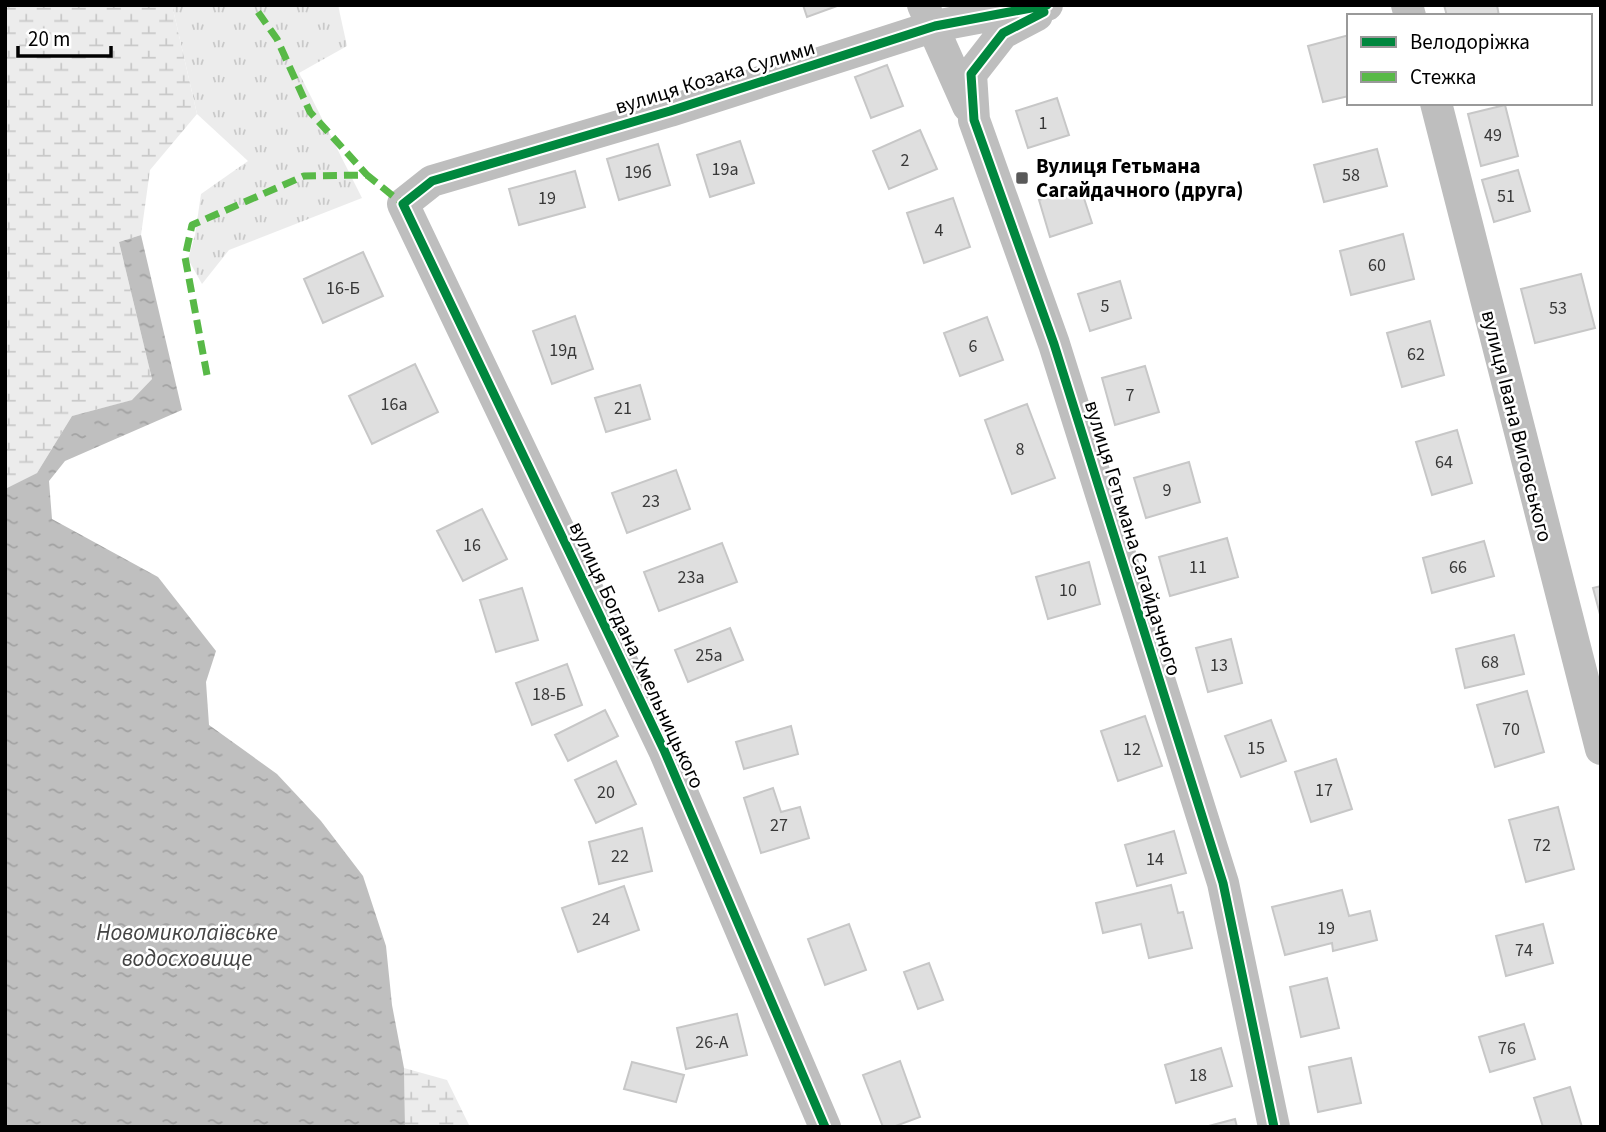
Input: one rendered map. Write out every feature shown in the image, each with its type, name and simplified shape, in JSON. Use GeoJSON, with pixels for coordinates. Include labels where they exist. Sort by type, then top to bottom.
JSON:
{"type":"FeatureCollection","features":[{"type":"Feature","properties":{"kind":"street","name":"вулиця Козака Сулими"},"geometry":{"type":"LineString","coordinates":[[402,204],[432,181],[670,111],[929,15],[1047,5]]}},
{"type":"Feature","properties":{"kind":"street","name":"вулиця Гетьмана Сагайдачного"},"geometry":{"type":"LineString","coordinates":[[974,120],[971,74],[1003,33],[1056,5]]}},
{"type":"Feature","properties":{"kind":"street","name":"вулиця Гетьмана Сагайдачного"},"geometry":{"type":"LineString","coordinates":[[929,15],[974,120],[1054,344],[1223,883],[1274,1127]]}},
{"type":"Feature","properties":{"kind":"street","name":"вулиця Івана Виговського"},"geometry":{"type":"LineString","coordinates":[[1437,105],[1601,749]]}},
{"type":"Feature","properties":{"kind":"street","name":"вулиця Богдана Хмельницького"},"geometry":{"type":"LineString","coordinates":[[402,204],[664,750],[825,1127]]}},
{"type":"Feature","properties":{"kind":"green space"},"geometry":{"type":"Polygon","coordinates":[[[5,5],[172,5],[197,114],[150,170],[141,235],[119,242],[152,379],[133,400],[72,416],[37,473],[5,489],[5,5]]]}},
{"type":"Feature","properties":{"kind":"green space"},"geometry":{"type":"Polygon","coordinates":[[[172,5],[338,5],[347,46],[299,73],[362,198],[229,250],[202,284],[188,259],[195,235],[201,194],[248,161],[197,114],[172,5]]]}},
{"type":"Feature","properties":{"kind":"green space"},"geometry":{"type":"Polygon","coordinates":[[[404,1068],[447,1080],[470,1127],[405,1127],[404,1068]]]}},
{"type":"Feature","properties":{"kind":"water","name":"Новомиколаївське водосховище"},"geometry":{"type":"Polygon","coordinates":[[[141,235],[182,410],[65,461],[49,481],[52,519],[158,577],[216,651],[206,682],[209,725],[277,774],[321,821],[363,876],[386,946],[392,1005],[404,1068],[405,1127],[5,1127],[5,489],[37,473],[72,416],[132,400],[152,379],[119,242],[141,235]]]}},
{"type":"Feature","properties":{"kind":"building"},"geometry":{"type":"Polygon","coordinates":[[[803,5],[837,5],[837,6],[807,17],[803,5]]]}},
{"type":"Feature","properties":{"kind":"building"},"geometry":{"type":"Polygon","coordinates":[[[1444,5],[1497,5],[1499,14],[1446,14],[1444,5]]]}},
{"type":"Feature","properties":{"kind":"building"},"geometry":{"type":"Polygon","coordinates":[[[1347,36],[1347,96],[1323,102],[1308,46],[1347,36]]]}},
{"type":"Feature","properties":{"kind":"building"},"geometry":{"type":"Polygon","coordinates":[[[887,65],[903,106],[871,118],[855,77],[887,65]]]}},
{"type":"Feature","properties":{"kind":"building"},"geometry":{"type":"Polygon","coordinates":[[[1057,98],[1069,135],[1028,148],[1016,111],[1057,98]]]}},
{"type":"Feature","properties":{"kind":"building"},"geometry":{"type":"Polygon","coordinates":[[[1505,105],[1518,156],[1481,166],[1468,114],[1505,105]]]}},
{"type":"Feature","properties":{"kind":"building"},"geometry":{"type":"Polygon","coordinates":[[[920,130],[937,169],[889,189],[873,151],[920,130]]]}},
{"type":"Feature","properties":{"kind":"building"},"geometry":{"type":"Polygon","coordinates":[[[740,141],[754,183],[710,197],[697,155],[740,141]]]}},
{"type":"Feature","properties":{"kind":"building"},"geometry":{"type":"Polygon","coordinates":[[[658,144],[670,185],[619,200],[607,159],[658,144]]]}},
{"type":"Feature","properties":{"kind":"building"},"geometry":{"type":"Polygon","coordinates":[[[1377,149],[1387,186],[1324,202],[1314,165],[1377,149]]]}},
{"type":"Feature","properties":{"kind":"building"},"geometry":{"type":"Polygon","coordinates":[[[1518,170],[1530,211],[1494,222],[1482,180],[1518,170]]]}},
{"type":"Feature","properties":{"kind":"building"},"geometry":{"type":"Polygon","coordinates":[[[575,171],[585,207],[519,225],[509,189],[575,171]]]}},
{"type":"Feature","properties":{"kind":"building"},"geometry":{"type":"Polygon","coordinates":[[[1080,186],[1092,223],[1050,237],[1039,200],[1080,186]]]}},
{"type":"Feature","properties":{"kind":"building"},"geometry":{"type":"Polygon","coordinates":[[[953,198],[970,247],[924,263],[907,213],[953,198]]]}},
{"type":"Feature","properties":{"kind":"building"},"geometry":{"type":"Polygon","coordinates":[[[1403,234],[1414,279],[1351,295],[1340,251],[1403,234]]]}},
{"type":"Feature","properties":{"kind":"building"},"geometry":{"type":"Polygon","coordinates":[[[363,252],[383,296],[323,323],[304,279],[363,252]]]}},
{"type":"Feature","properties":{"kind":"building"},"geometry":{"type":"Polygon","coordinates":[[[1581,274],[1595,328],[1535,343],[1521,289],[1581,274]]]}},
{"type":"Feature","properties":{"kind":"building"},"geometry":{"type":"Polygon","coordinates":[[[1120,281],[1131,318],[1090,331],[1078,294],[1120,281]]]}},
{"type":"Feature","properties":{"kind":"building"},"geometry":{"type":"Polygon","coordinates":[[[575,316],[593,369],[552,384],[533,331],[575,316]]]}},
{"type":"Feature","properties":{"kind":"building"},"geometry":{"type":"Polygon","coordinates":[[[987,317],[1003,360],[960,376],[944,333],[987,317]]]}},
{"type":"Feature","properties":{"kind":"building"},"geometry":{"type":"Polygon","coordinates":[[[1430,321],[1444,375],[1402,387],[1387,333],[1430,321]]]}},
{"type":"Feature","properties":{"kind":"building"},"geometry":{"type":"Polygon","coordinates":[[[415,364],[438,412],[372,444],[349,396],[415,364]]]}},
{"type":"Feature","properties":{"kind":"building"},"geometry":{"type":"Polygon","coordinates":[[[1145,366],[1159,412],[1115,425],[1102,378],[1145,366]]]}},
{"type":"Feature","properties":{"kind":"building"},"geometry":{"type":"Polygon","coordinates":[[[640,385],[650,419],[606,432],[595,398],[640,385]]]}},
{"type":"Feature","properties":{"kind":"building"},"geometry":{"type":"Polygon","coordinates":[[[1027,404],[1055,478],[1012,494],[985,420],[1027,404]]]}},
{"type":"Feature","properties":{"kind":"building"},"geometry":{"type":"Polygon","coordinates":[[[1457,430],[1472,483],[1432,495],[1416,442],[1457,430]]]}},
{"type":"Feature","properties":{"kind":"building"},"geometry":{"type":"Polygon","coordinates":[[[1189,462],[1200,502],[1146,518],[1134,478],[1189,462]]]}},
{"type":"Feature","properties":{"kind":"building"},"geometry":{"type":"Polygon","coordinates":[[[676,470],[690,509],[627,533],[612,493],[676,470]]]}},
{"type":"Feature","properties":{"kind":"building"},"geometry":{"type":"Polygon","coordinates":[[[482,509],[507,559],[463,581],[437,531],[482,509]]]}},
{"type":"Feature","properties":{"kind":"building"},"geometry":{"type":"Polygon","coordinates":[[[1227,538],[1238,577],[1170,596],[1159,557],[1227,538]]]}},
{"type":"Feature","properties":{"kind":"building"},"geometry":{"type":"Polygon","coordinates":[[[1484,541],[1494,576],[1432,593],[1423,558],[1484,541]]]}},
{"type":"Feature","properties":{"kind":"building"},"geometry":{"type":"Polygon","coordinates":[[[722,543],[737,582],[659,611],[644,572],[722,543]]]}},
{"type":"Feature","properties":{"kind":"building"},"geometry":{"type":"Polygon","coordinates":[[[1089,562],[1100,604],[1048,619],[1036,577],[1089,562]]]}},
{"type":"Feature","properties":{"kind":"building"},"geometry":{"type":"Polygon","coordinates":[[[1601,586],[1601,618],[1593,588],[1601,586]]]}},
{"type":"Feature","properties":{"kind":"building"},"geometry":{"type":"Polygon","coordinates":[[[522,588],[538,640],[496,652],[480,600],[522,588]]]}},
{"type":"Feature","properties":{"kind":"building"},"geometry":{"type":"Polygon","coordinates":[[[730,628],[743,660],[688,682],[675,650],[730,628]]]}},
{"type":"Feature","properties":{"kind":"building"},"geometry":{"type":"Polygon","coordinates":[[[1514,635],[1524,674],[1465,688],[1456,649],[1514,635]]]}},
{"type":"Feature","properties":{"kind":"building"},"geometry":{"type":"Polygon","coordinates":[[[1231,639],[1242,683],[1208,692],[1196,648],[1231,639]]]}},
{"type":"Feature","properties":{"kind":"building"},"geometry":{"type":"Polygon","coordinates":[[[567,664],[582,705],[532,725],[516,683],[567,664]]]}},
{"type":"Feature","properties":{"kind":"building"},"geometry":{"type":"Polygon","coordinates":[[[1527,691],[1544,752],[1495,767],[1477,705],[1527,691]]]}},
{"type":"Feature","properties":{"kind":"building"},"geometry":{"type":"Polygon","coordinates":[[[605,710],[618,736],[568,761],[555,735],[605,710]]]}},
{"type":"Feature","properties":{"kind":"building"},"geometry":{"type":"Polygon","coordinates":[[[1145,716],[1162,766],[1118,781],[1101,731],[1145,716]]]}},
{"type":"Feature","properties":{"kind":"building"},"geometry":{"type":"Polygon","coordinates":[[[1271,720],[1286,761],[1241,777],[1225,736],[1271,720]]]}},
{"type":"Feature","properties":{"kind":"building"},"geometry":{"type":"Polygon","coordinates":[[[791,726],[798,754],[744,769],[736,742],[791,726]]]}},
{"type":"Feature","properties":{"kind":"building"},"geometry":{"type":"Polygon","coordinates":[[[1336,759],[1352,809],[1311,822],[1295,772],[1336,759]]]}},
{"type":"Feature","properties":{"kind":"building"},"geometry":{"type":"Polygon","coordinates":[[[616,761],[636,804],[596,823],[575,780],[616,761]]]}},
{"type":"Feature","properties":{"kind":"building"},"geometry":{"type":"Polygon","coordinates":[[[773,788],[781,812],[800,807],[809,838],[761,853],[744,798],[773,788]]]}},
{"type":"Feature","properties":{"kind":"building"},"geometry":{"type":"Polygon","coordinates":[[[1558,807],[1574,869],[1526,882],[1509,820],[1558,807]]]}},
{"type":"Feature","properties":{"kind":"building"},"geometry":{"type":"Polygon","coordinates":[[[642,828],[652,871],[599,884],[589,842],[642,828]]]}},
{"type":"Feature","properties":{"kind":"building"},"geometry":{"type":"Polygon","coordinates":[[[1174,831],[1186,873],[1137,886],[1125,845],[1174,831]]]}},
{"type":"Feature","properties":{"kind":"building"},"geometry":{"type":"Polygon","coordinates":[[[1171,885],[1178,913],[1183,912],[1192,948],[1149,958],[1141,924],[1103,933],[1096,903],[1171,885]]]}},
{"type":"Feature","properties":{"kind":"building"},"geometry":{"type":"Polygon","coordinates":[[[624,886],[639,930],[578,952],[562,908],[624,886]]]}},
{"type":"Feature","properties":{"kind":"building"},"geometry":{"type":"Polygon","coordinates":[[[1342,890],[1349,916],[1370,911],[1377,940],[1333,951],[1332,943],[1285,955],[1272,907],[1342,890]]]}},
{"type":"Feature","properties":{"kind":"building"},"geometry":{"type":"Polygon","coordinates":[[[849,924],[866,970],[825,985],[808,939],[849,924]]]}},
{"type":"Feature","properties":{"kind":"building"},"geometry":{"type":"Polygon","coordinates":[[[1543,924],[1553,963],[1506,976],[1496,936],[1543,924]]]}},
{"type":"Feature","properties":{"kind":"building"},"geometry":{"type":"Polygon","coordinates":[[[929,963],[943,1000],[918,1009],[904,972],[929,963]]]}},
{"type":"Feature","properties":{"kind":"building"},"geometry":{"type":"Polygon","coordinates":[[[1327,978],[1339,1028],[1301,1037],[1290,987],[1327,978]]]}},
{"type":"Feature","properties":{"kind":"building"},"geometry":{"type":"Polygon","coordinates":[[[737,1014],[747,1055],[686,1069],[677,1028],[737,1014]]]}},
{"type":"Feature","properties":{"kind":"building"},"geometry":{"type":"Polygon","coordinates":[[[1524,1024],[1535,1059],[1490,1072],[1479,1037],[1524,1024]]]}},
{"type":"Feature","properties":{"kind":"building"},"geometry":{"type":"Polygon","coordinates":[[[1221,1048],[1232,1086],[1176,1103],[1165,1065],[1221,1048]]]}},
{"type":"Feature","properties":{"kind":"building"},"geometry":{"type":"Polygon","coordinates":[[[1351,1058],[1361,1103],[1318,1112],[1309,1067],[1351,1058]]]}},
{"type":"Feature","properties":{"kind":"building"},"geometry":{"type":"Polygon","coordinates":[[[900,1061],[920,1117],[893,1127],[883,1127],[863,1075],[900,1061]]]}},
{"type":"Feature","properties":{"kind":"building"},"geometry":{"type":"Polygon","coordinates":[[[632,1062],[684,1075],[676,1102],[624,1089],[632,1062]]]}},
{"type":"Feature","properties":{"kind":"building"},"geometry":{"type":"Polygon","coordinates":[[[1570,1087],[1582,1127],[1543,1127],[1534,1098],[1570,1087]]]}},
{"type":"Feature","properties":{"kind":"building"},"geometry":{"type":"Polygon","coordinates":[[[1235,1119],[1237,1127],[1205,1127],[1235,1119]]]}},
{"type":"Feature","properties":{"kind":"marked path"},"geometry":{"type":"LineString","coordinates":[[258,12],[277,39],[310,112],[367,175]]}},
{"type":"Feature","properties":{"kind":"marked path"},"geometry":{"type":"LineString","coordinates":[[207,375],[185,257],[192,225],[304,176],[367,175],[403,204]]}},
{"type":"Feature","properties":{"kind":"cycle path"},"geometry":{"type":"LineString","coordinates":[[825,1127],[664,750],[403,204],[432,181],[670,111],[935,26],[1047,5]]}},
{"type":"Feature","properties":{"kind":"cycle path"},"geometry":{"type":"LineString","coordinates":[[1044,12],[1003,33],[971,74],[974,120],[1054,344],[1223,883],[1274,1127]]}},
{"type":"Feature","properties":{"kind":"place","name":"Вулиця Гетьмана Сагайдачного (друга)"},"geometry":{"type":"Point","coordinates":[1022,178]}}]}
